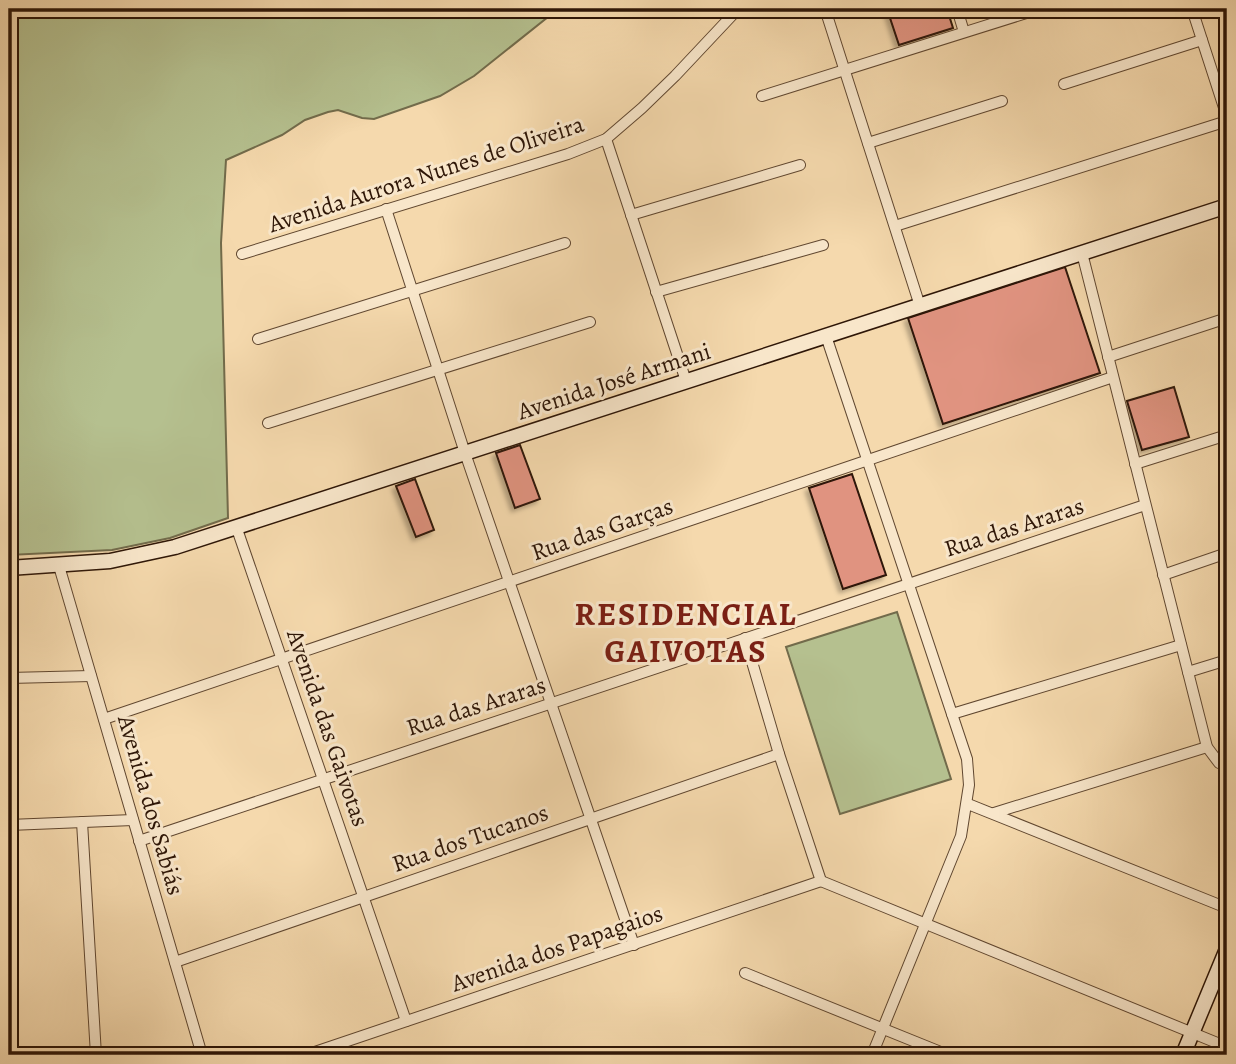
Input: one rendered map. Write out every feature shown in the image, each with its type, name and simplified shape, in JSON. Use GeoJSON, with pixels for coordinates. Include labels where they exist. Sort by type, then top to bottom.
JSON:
{"type":"FeatureCollection","features":[{"type":"Feature","properties":{"kind":"main road","name":"Avenida José Armani"},"geometry":{"type":"LineString","coordinates":[[9,568],[59,566],[146,555],[237,528],[1227,206]]}},
{"type":"Feature","properties":{"kind":"main road"},"geometry":{"type":"LineString","coordinates":[[1183,1055],[1227,949]]}},
{"type":"Feature","properties":{"kind":"street","name":"Avenida Aurora Nunes de Oliveira"},"geometry":{"type":"LineString","coordinates":[[242,254],[568,154],[606,139],[676,76],[738,9]]}},
{"type":"Feature","properties":{"kind":"street"},"geometry":{"type":"LineString","coordinates":[[825,9],[920,306]]}},
{"type":"Feature","properties":{"kind":"street"},"geometry":{"type":"LineString","coordinates":[[957,9],[964,32]]}},
{"type":"Feature","properties":{"kind":"street"},"geometry":{"type":"LineString","coordinates":[[762,96],[1039,9]]}},
{"type":"Feature","properties":{"kind":"street"},"geometry":{"type":"LineString","coordinates":[[895,226],[1227,119],[1192,9]]}},
{"type":"Feature","properties":{"kind":"street"},"geometry":{"type":"LineString","coordinates":[[1064,84],[1202,40]]}},
{"type":"Feature","properties":{"kind":"street"},"geometry":{"type":"LineString","coordinates":[[868,143],[1002,101]]}},
{"type":"Feature","properties":{"kind":"street"},"geometry":{"type":"LineString","coordinates":[[606,139],[686,382]]}},
{"type":"Feature","properties":{"kind":"street"},"geometry":{"type":"LineString","coordinates":[[631,215],[800,165]]}},
{"type":"Feature","properties":{"kind":"street"},"geometry":{"type":"LineString","coordinates":[[386,209],[465,453],[634,945]]}},
{"type":"Feature","properties":{"kind":"street"},"geometry":{"type":"LineString","coordinates":[[258,339],[565,243]]}},
{"type":"Feature","properties":{"kind":"street"},"geometry":{"type":"LineString","coordinates":[[656,292],[823,245]]}},
{"type":"Feature","properties":{"kind":"street"},"geometry":{"type":"LineString","coordinates":[[1082,253],[1208,747],[1219,763],[1227,766]]}},
{"type":"Feature","properties":{"kind":"street"},"geometry":{"type":"LineString","coordinates":[[1108,357],[1227,318]]}},
{"type":"Feature","properties":{"kind":"street"},"geometry":{"type":"LineString","coordinates":[[268,423],[590,322]]}},
{"type":"Feature","properties":{"kind":"street"},"geometry":{"type":"LineString","coordinates":[[826,336],[967,759],[970,785],[961,836],[872,1055]]}},
{"type":"Feature","properties":{"kind":"street","name":"Rua das Garças"},"geometry":{"type":"LineString","coordinates":[[104,719],[1113,377]]}},
{"type":"Feature","properties":{"kind":"street"},"geometry":{"type":"LineString","coordinates":[[1135,464],[1227,435]]}},
{"type":"Feature","properties":{"kind":"street","name":"Rua das Araras"},"geometry":{"type":"LineString","coordinates":[[139,841],[1145,505]]}},
{"type":"Feature","properties":{"kind":"street","name":"Avenida das Gaivotas"},"geometry":{"type":"LineString","coordinates":[[237,528],[406,1021]]}},
{"type":"Feature","properties":{"kind":"street"},"geometry":{"type":"LineString","coordinates":[[1163,575],[1227,553]]}},
{"type":"Feature","properties":{"kind":"street","name":"Avenida dos Sabiás"},"geometry":{"type":"LineString","coordinates":[[59,566],[202,1054]]}},
{"type":"Feature","properties":{"kind":"street"},"geometry":{"type":"LineString","coordinates":[[745,638],[779,754],[821,881],[1227,1047]]}},
{"type":"Feature","properties":{"kind":"street"},"geometry":{"type":"LineString","coordinates":[[952,714],[1181,645]]}},
{"type":"Feature","properties":{"kind":"street"},"geometry":{"type":"LineString","coordinates":[[1188,672],[1227,660]]}},
{"type":"Feature","properties":{"kind":"street"},"geometry":{"type":"LineString","coordinates":[[9,678],[91,676]]}},
{"type":"Feature","properties":{"kind":"street"},"geometry":{"type":"LineString","coordinates":[[993,813],[1208,747]]}},
{"type":"Feature","properties":{"kind":"street","name":"Rua dos Tucanos"},"geometry":{"type":"LineString","coordinates":[[175,962],[779,754]]}},
{"type":"Feature","properties":{"kind":"street"},"geometry":{"type":"LineString","coordinates":[[968,804],[1227,908]]}},
{"type":"Feature","properties":{"kind":"street"},"geometry":{"type":"LineString","coordinates":[[9,825],[133,820]]}},
{"type":"Feature","properties":{"kind":"street"},"geometry":{"type":"LineString","coordinates":[[82,822],[96,1055]]}},
{"type":"Feature","properties":{"kind":"street","name":"Avenida dos Papagaios"},"geometry":{"type":"LineString","coordinates":[[306,1055],[821,881]]}},
{"type":"Feature","properties":{"kind":"street"},"geometry":{"type":"LineString","coordinates":[[746,973],[948,1055]]}},
{"type":"Feature","properties":{"kind":"street"},"geometry":{"type":"LineString","coordinates":[[131,1055],[202,1054]]}},
{"type":"Feature","properties":{"kind":"green space"},"geometry":{"type":"Polygon","coordinates":[[[9,9],[558,9],[474,76],[440,96],[374,119],[338,110],[328,112],[305,120],[282,135],[226,160],[221,243],[228,518],[170,538],[112,550],[9,555],[9,9]]]}},
{"type":"Feature","properties":{"kind":"green space"},"geometry":{"type":"Polygon","coordinates":[[[897,612],[951,779],[840,814],[786,647],[897,612]]]}},
{"type":"Feature","properties":{"kind":"building"},"geometry":{"type":"Polygon","coordinates":[[[887,9],[947,9],[953,28],[899,45],[887,9]]]}},
{"type":"Feature","properties":{"kind":"building"},"geometry":{"type":"Polygon","coordinates":[[[1065,267],[1100,373],[943,424],[908,318],[1065,267]]]}},
{"type":"Feature","properties":{"kind":"building"},"geometry":{"type":"Polygon","coordinates":[[[1174,387],[1189,437],[1142,450],[1127,401],[1174,387]]]}},
{"type":"Feature","properties":{"kind":"building"},"geometry":{"type":"Polygon","coordinates":[[[520,445],[540,499],[515,508],[496,453],[520,445]]]}},
{"type":"Feature","properties":{"kind":"building"},"geometry":{"type":"Polygon","coordinates":[[[852,474],[886,575],[843,589],[809,488],[852,474]]]}},
{"type":"Feature","properties":{"kind":"building"},"geometry":{"type":"Polygon","coordinates":[[[415,479],[434,530],[416,537],[396,486],[415,479]]]}},
{"type":"Feature","properties":{"kind":"district","name":"RESIDENCIAL GAIVOTAS"},"geometry":{"type":"Point","coordinates":[686,632]}}]}
